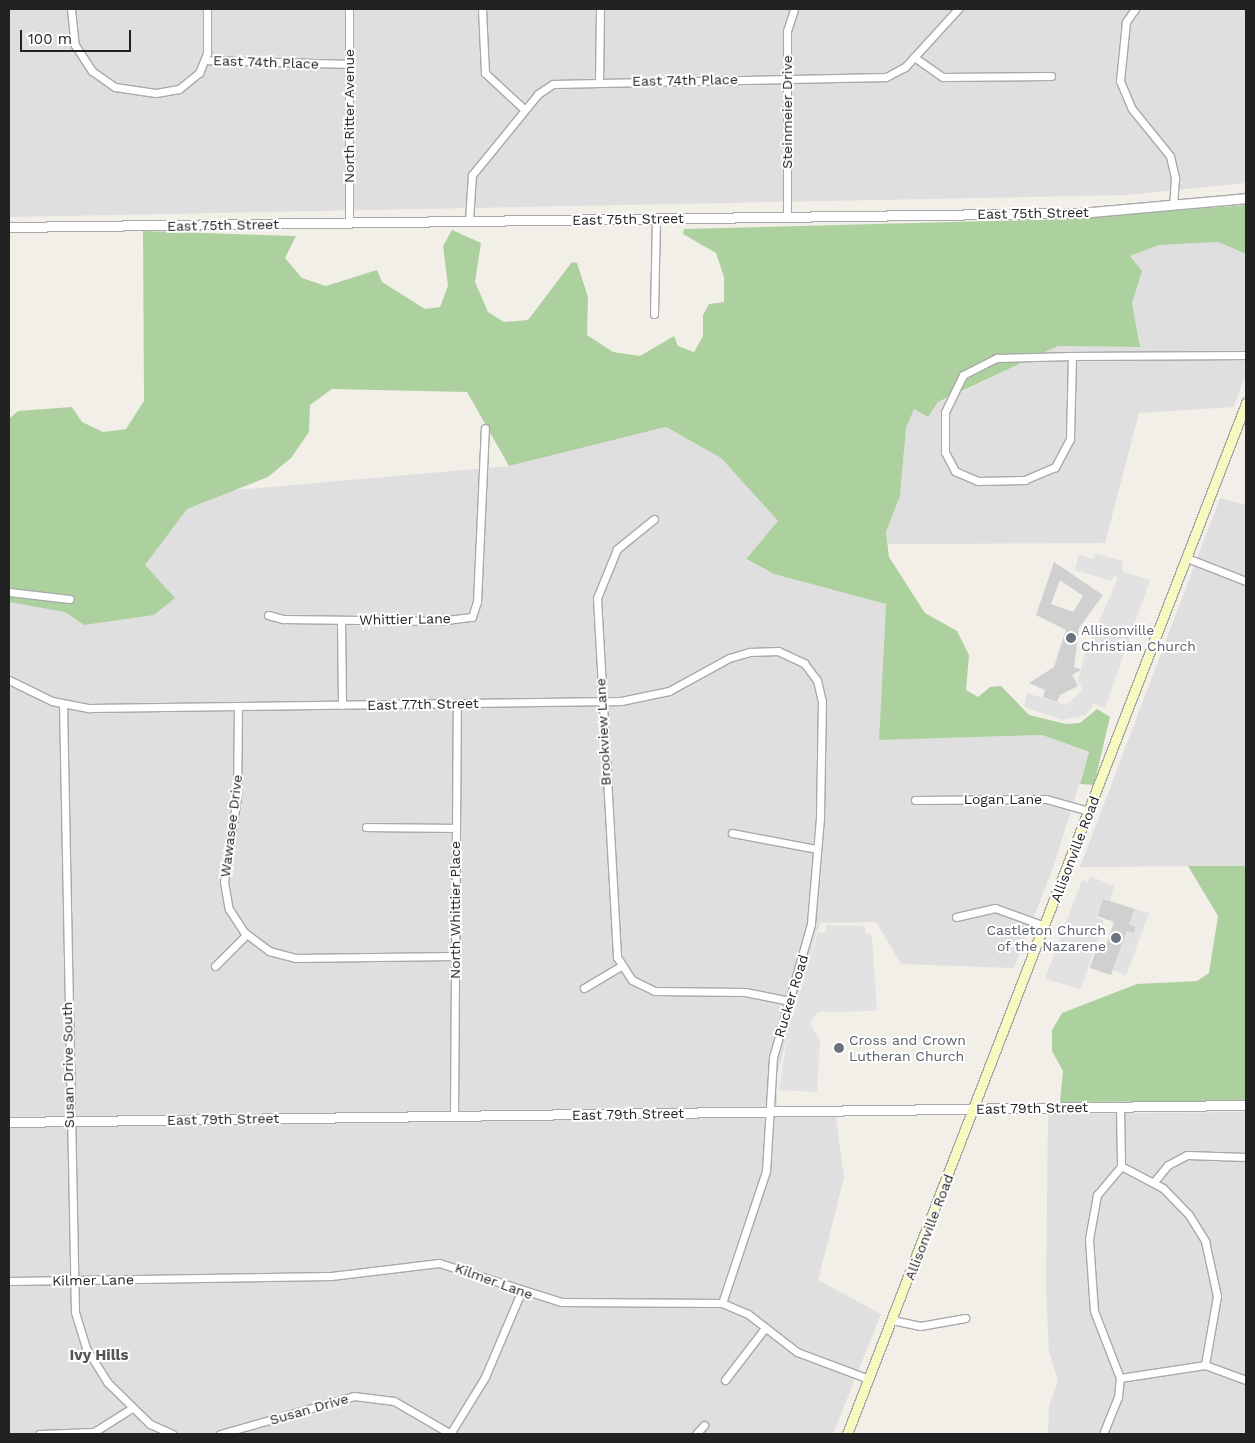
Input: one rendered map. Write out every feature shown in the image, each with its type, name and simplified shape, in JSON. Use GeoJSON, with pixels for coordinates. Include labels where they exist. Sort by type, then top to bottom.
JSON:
{"type":"FeatureCollection","features":[{"type":"Feature","properties":{"kind":"main road","name":"Allisonville Road"},"geometry":{"type":"LineString","coordinates":[[846,1434],[975,1109],[1246,403]]}},
{"type":"Feature","properties":{"kind":"street","name":"East 74th Place"},"geometry":{"type":"LineString","coordinates":[[71,9],[75,42],[87,66],[115,87],[139,92],[180,89],[197,76],[205,60],[349,64]]}},
{"type":"Feature","properties":{"kind":"street"},"geometry":{"type":"LineString","coordinates":[[205,60],[208,9]]}},
{"type":"Feature","properties":{"kind":"street","name":"North Ritter Avenue"},"geometry":{"type":"LineString","coordinates":[[349,9],[349,223]]}},
{"type":"Feature","properties":{"kind":"street"},"geometry":{"type":"LineString","coordinates":[[482,9],[485,73],[525,110]]}},
{"type":"Feature","properties":{"kind":"street"},"geometry":{"type":"LineString","coordinates":[[599,82],[600,9]]}},
{"type":"Feature","properties":{"kind":"street","name":"Steinmeier Drive"},"geometry":{"type":"LineString","coordinates":[[787,217],[787,26],[794,9]]}},
{"type":"Feature","properties":{"kind":"street","name":"East 74th Place"},"geometry":{"type":"LineString","coordinates":[[469,221],[472,175],[525,110],[553,84],[886,77],[914,57],[958,9]]}},
{"type":"Feature","properties":{"kind":"street"},"geometry":{"type":"LineString","coordinates":[[1136,9],[1126,22],[1120,53],[1125,96],[1163,143],[1172,161],[1173,204]]}},
{"type":"Feature","properties":{"kind":"street"},"geometry":{"type":"LineString","coordinates":[[914,57],[943,77],[1052,76]]}},
{"type":"Feature","properties":{"kind":"street","name":"East 75th Street"},"geometry":{"type":"LineString","coordinates":[[9,227],[656,217],[1092,213],[1246,198]]}},
{"type":"Feature","properties":{"kind":"street"},"geometry":{"type":"LineString","coordinates":[[654,314],[656,217]]}},
{"type":"Feature","properties":{"kind":"street"},"geometry":{"type":"LineString","coordinates":[[1072,356],[1070,439],[1055,467],[1025,480],[978,481],[955,471],[945,452],[945,412],[952,391],[966,373],[997,358],[1072,356],[1246,354]]}},
{"type":"Feature","properties":{"kind":"street","name":"Whittier Lane"},"geometry":{"type":"LineString","coordinates":[[268,615],[341,620],[438,621],[472,616],[477,611],[485,428]]}},
{"type":"Feature","properties":{"kind":"street","name":"Brookview Lane"},"geometry":{"type":"LineString","coordinates":[[621,966],[615,944],[601,701],[600,585],[620,546],[654,519]]}},
{"type":"Feature","properties":{"kind":"street"},"geometry":{"type":"LineString","coordinates":[[1188,558],[1246,581]]}},
{"type":"Feature","properties":{"kind":"street"},"geometry":{"type":"LineString","coordinates":[[9,592],[70,599]]}},
{"type":"Feature","properties":{"kind":"street"},"geometry":{"type":"LineString","coordinates":[[341,620],[342,705]]}},
{"type":"Feature","properties":{"kind":"street","name":"East 77th Street"},"geometry":{"type":"LineString","coordinates":[[9,680],[63,704],[238,706],[601,701],[649,698],[729,658],[764,650],[801,661],[818,683]]}},
{"type":"Feature","properties":{"kind":"street","name":"Rucker Road"},"geometry":{"type":"LineString","coordinates":[[722,1303],[764,1178],[774,1057],[810,931],[817,849],[822,704],[818,683]]}},
{"type":"Feature","properties":{"kind":"street","name":"North Whittier Place"},"geometry":{"type":"LineString","coordinates":[[454,1116],[457,703]]}},
{"type":"Feature","properties":{"kind":"street","name":"Susan Drive South"},"geometry":{"type":"LineString","coordinates":[[63,704],[72,1280],[76,1319],[86,1348],[103,1377],[132,1408]]}},
{"type":"Feature","properties":{"kind":"street","name":"Wawasee Drive"},"geometry":{"type":"LineString","coordinates":[[238,706],[237,797],[224,882],[229,909],[246,935],[269,950],[295,958],[455,956]]}},
{"type":"Feature","properties":{"kind":"street","name":"Logan Lane"},"geometry":{"type":"LineString","coordinates":[[915,800],[1046,799],[1089,811]]}},
{"type":"Feature","properties":{"kind":"street"},"geometry":{"type":"LineString","coordinates":[[366,827],[456,828]]}},
{"type":"Feature","properties":{"kind":"street"},"geometry":{"type":"LineString","coordinates":[[732,833],[817,849]]}},
{"type":"Feature","properties":{"kind":"street"},"geometry":{"type":"LineString","coordinates":[[956,917],[995,908],[1045,926]]}},
{"type":"Feature","properties":{"kind":"street"},"geometry":{"type":"LineString","coordinates":[[215,966],[246,935]]}},
{"type":"Feature","properties":{"kind":"street"},"geometry":{"type":"LineString","coordinates":[[584,988],[621,966],[635,982],[655,991],[746,992],[790,1001]]}},
{"type":"Feature","properties":{"kind":"street","name":"East 79th Street"},"geometry":{"type":"LineString","coordinates":[[9,1122],[1246,1105]]}},
{"type":"Feature","properties":{"kind":"street"},"geometry":{"type":"LineString","coordinates":[[1103,1434],[1118,1397],[1120,1378],[1095,1317],[1088,1258],[1097,1195],[1121,1166],[1120,1106]]}},
{"type":"Feature","properties":{"kind":"street"},"geometry":{"type":"LineString","coordinates":[[1154,1182],[1168,1164],[1187,1155],[1246,1157]]}},
{"type":"Feature","properties":{"kind":"street"},"geometry":{"type":"LineString","coordinates":[[1121,1166],[1154,1182],[1189,1215],[1211,1257],[1217,1303],[1205,1365]]}},
{"type":"Feature","properties":{"kind":"street","name":"Kilmer Lane"},"geometry":{"type":"LineString","coordinates":[[9,1281],[331,1276],[439,1263],[467,1269],[521,1292],[568,1302],[722,1303],[748,1314],[797,1352],[869,1379]]}},
{"type":"Feature","properties":{"kind":"street"},"geometry":{"type":"LineString","coordinates":[[450,1434],[486,1377],[521,1292]]}},
{"type":"Feature","properties":{"kind":"street"},"geometry":{"type":"LineString","coordinates":[[892,1320],[920,1326],[965,1318]]}},
{"type":"Feature","properties":{"kind":"street"},"geometry":{"type":"LineString","coordinates":[[725,1380],[765,1328]]}},
{"type":"Feature","properties":{"kind":"street"},"geometry":{"type":"LineString","coordinates":[[1120,1378],[1205,1365],[1246,1380]]}},
{"type":"Feature","properties":{"kind":"street","name":"Susan Drive"},"geometry":{"type":"LineString","coordinates":[[220,1434],[354,1396],[394,1402],[450,1434]]}},
{"type":"Feature","properties":{"kind":"street"},"geometry":{"type":"LineString","coordinates":[[39,1434],[94,1432],[116,1422],[132,1408],[172,1434]]}},
{"type":"Feature","properties":{"kind":"street"},"geometry":{"type":"LineString","coordinates":[[696,1434],[704,1425]]}},
{"type":"Feature","properties":{"kind":"shaded area"},"geometry":{"type":"Polygon","coordinates":[[[9,9],[1246,9],[1246,183],[1127,195],[9,217],[9,9]]]}},
{"type":"Feature","properties":{"kind":"shaded area"},"geometry":{"type":"Polygon","coordinates":[[[1218,242],[1246,254],[1246,373],[1234,407],[1139,413],[1105,543],[888,544],[886,532],[900,496],[906,428],[914,408],[945,400],[1058,346],[1140,347],[1132,303],[1136,280],[1130,256],[1159,245],[1218,242]]]}},
{"type":"Feature","properties":{"kind":"shaded area"},"geometry":{"type":"Polygon","coordinates":[[[666,427],[721,458],[778,521],[746,560],[774,574],[886,604],[879,740],[1042,735],[1089,753],[1054,865],[1014,968],[901,964],[876,922],[821,923],[817,931],[777,1074],[777,1117],[836,1117],[844,1178],[818,1280],[881,1314],[833,1434],[9,1434],[9,510],[509,466],[666,427]]]}},
{"type":"Feature","properties":{"kind":"shaded area"},"geometry":{"type":"Polygon","coordinates":[[[1220,498],[1246,505],[1246,866],[1080,867],[1220,498]]]}},
{"type":"Feature","properties":{"kind":"shaded area"},"geometry":{"type":"Polygon","coordinates":[[[1095,553],[1122,561],[1123,572],[1150,580],[1105,708],[1094,704],[1086,715],[1062,720],[1024,707],[1027,693],[1066,705],[1083,690],[1078,681],[1085,653],[1118,578],[1114,575],[1111,581],[1075,570],[1079,554],[1093,559],[1095,553]]]}},
{"type":"Feature","properties":{"kind":"shaded area","name":"Allisonville Christian Church"},"geometry":{"type":"Polygon","coordinates":[[[1054,562],[1103,595],[1079,628],[1074,667],[1081,670],[1072,675],[1078,686],[1060,695],[1057,702],[1043,697],[1045,690],[1029,683],[1054,667],[1066,630],[1036,615],[1054,562]],[[1060,580],[1051,604],[1073,612],[1083,596],[1060,580]]]}},
{"type":"Feature","properties":{"kind":"shaded area"},"geometry":{"type":"Polygon","coordinates":[[[1090,876],[1114,886],[1110,901],[1103,899],[1096,917],[1104,921],[1081,989],[1045,979],[1082,880],[1088,882],[1090,876]]]}},
{"type":"Feature","properties":{"kind":"shaded area","name":"Castleton Church of the Nazarene"},"geometry":{"type":"Polygon","coordinates":[[[1103,899],[1135,909],[1129,924],[1136,927],[1134,933],[1127,931],[1111,975],[1090,968],[1098,943],[1106,946],[1114,922],[1097,916],[1103,899]]]}},
{"type":"Feature","properties":{"kind":"shaded area"},"geometry":{"type":"Polygon","coordinates":[[[1135,909],[1149,913],[1126,976],[1113,970],[1127,931],[1134,933],[1136,927],[1129,924],[1135,909]]]}},
{"type":"Feature","properties":{"kind":"shaded area"},"geometry":{"type":"Polygon","coordinates":[[[826,925],[865,926],[865,933],[872,935],[877,1011],[819,1012],[814,1016],[810,1023],[820,1041],[817,1092],[779,1090],[788,1034],[818,932],[825,933],[826,925]]]}},
{"type":"Feature","properties":{"kind":"shaded area"},"geometry":{"type":"Polygon","coordinates":[[[1246,1112],[1246,1434],[1048,1434],[1049,1406],[1058,1381],[1049,1351],[1046,1291],[1048,1114],[1246,1112]]]}},
{"type":"Feature","properties":{"kind":"green space"},"geometry":{"type":"Polygon","coordinates":[[[1246,205],[1246,254],[1218,242],[1159,245],[1130,256],[1142,271],[1132,303],[1140,347],[1058,346],[938,402],[928,417],[914,409],[906,428],[900,496],[886,532],[889,557],[925,613],[957,631],[969,655],[966,690],[978,697],[990,687],[1001,686],[1029,715],[1066,724],[1080,723],[1097,709],[1110,717],[1094,785],[1080,784],[1089,752],[1042,735],[879,740],[886,604],[774,574],[746,559],[778,521],[721,458],[666,427],[509,466],[467,392],[332,389],[310,405],[309,432],[291,458],[268,477],[187,509],[145,565],[175,598],[154,615],[84,625],[65,612],[9,602],[9,419],[18,411],[72,407],[82,422],[103,432],[126,429],[144,401],[143,231],[296,236],[285,258],[302,278],[326,286],[377,270],[382,282],[425,309],[440,307],[448,286],[443,246],[452,230],[481,243],[475,282],[488,312],[504,322],[528,320],[572,262],[577,263],[588,297],[587,335],[613,352],[640,356],[674,336],[678,346],[694,352],[703,336],[703,315],[709,304],[724,302],[724,277],[716,253],[683,234],[684,229],[1068,219],[1246,205]]]}},
{"type":"Feature","properties":{"kind":"green space"},"geometry":{"type":"Polygon","coordinates":[[[1188,866],[1246,866],[1246,1101],[1060,1102],[1063,1071],[1052,1051],[1052,1030],[1062,1013],[1137,984],[1197,981],[1209,973],[1218,916],[1188,866]]]}},
{"type":"Feature","properties":{"kind":"place","name":"Allisonville Christian Church"},"geometry":{"type":"Point","coordinates":[1071,638]}},
{"type":"Feature","properties":{"kind":"place","name":"Castleton Church of the Nazarene"},"geometry":{"type":"Point","coordinates":[1116,938]}},
{"type":"Feature","properties":{"kind":"place","name":"Cross and Crown Lutheran Church"},"geometry":{"type":"Point","coordinates":[839,1048]}},
{"type":"Feature","properties":{"kind":"district","name":"Ivy Hills"},"geometry":{"type":"Point","coordinates":[99,1356]}}]}
